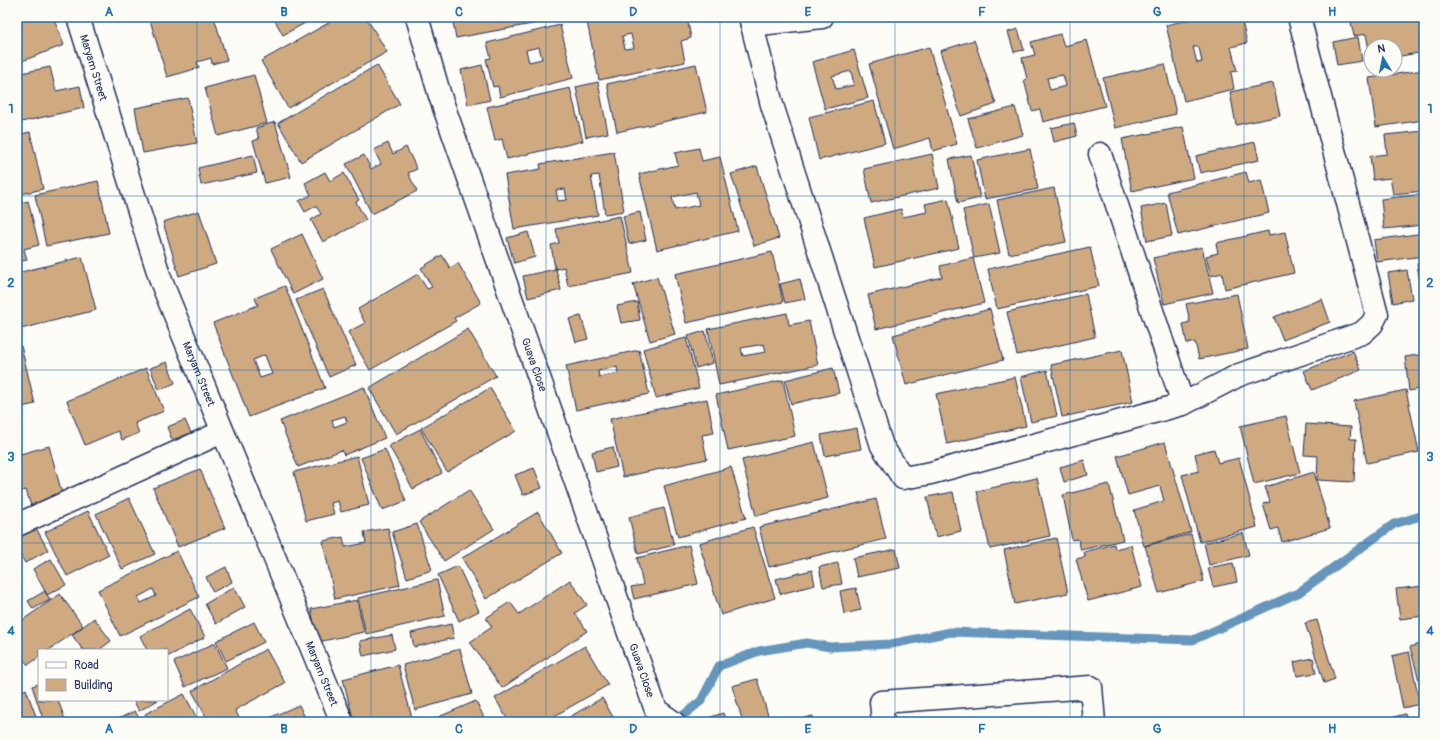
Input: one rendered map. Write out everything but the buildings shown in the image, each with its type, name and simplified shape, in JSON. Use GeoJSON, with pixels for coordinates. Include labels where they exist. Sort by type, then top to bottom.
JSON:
{"type":"FeatureCollection","features":[{"type":"Feature","properties":{"kind":"street","name":"Maryam Street"},"geometry":{"type":"LineString","coordinates":[[78,17],[161,282],[342,722]]}},
{"type":"Feature","properties":{"kind":"street","name":"Guava Close"},"geometry":{"type":"LineString","coordinates":[[417,17],[440,96],[665,716]]}},
{"type":"Feature","properties":{"kind":"street"},"geometry":{"type":"LineString","coordinates":[[822,17],[751,21],[772,105],[882,446],[903,478],[931,474],[1182,404],[1239,375],[1362,333],[1372,324],[1377,314],[1299,17]]}},
{"type":"Feature","properties":{"kind":"street"},"geometry":{"type":"LineString","coordinates":[[1100,154],[1182,404]]}},
{"type":"Feature","properties":{"kind":"street"},"geometry":{"type":"LineString","coordinates":[[17,525],[222,432]]}},
{"type":"Feature","properties":{"kind":"street"},"geometry":{"type":"LineString","coordinates":[[883,722],[881,702],[1091,687],[1094,722]]}},
{"type":"Feature","properties":{"kind":"waterway"},"geometry":{"type":"LineString","coordinates":[[675,722],[701,701],[719,666],[759,651],[807,643],[830,647],[891,644],[951,632],[1193,640],[1298,593],[1394,524],[1424,515]]}}]}
